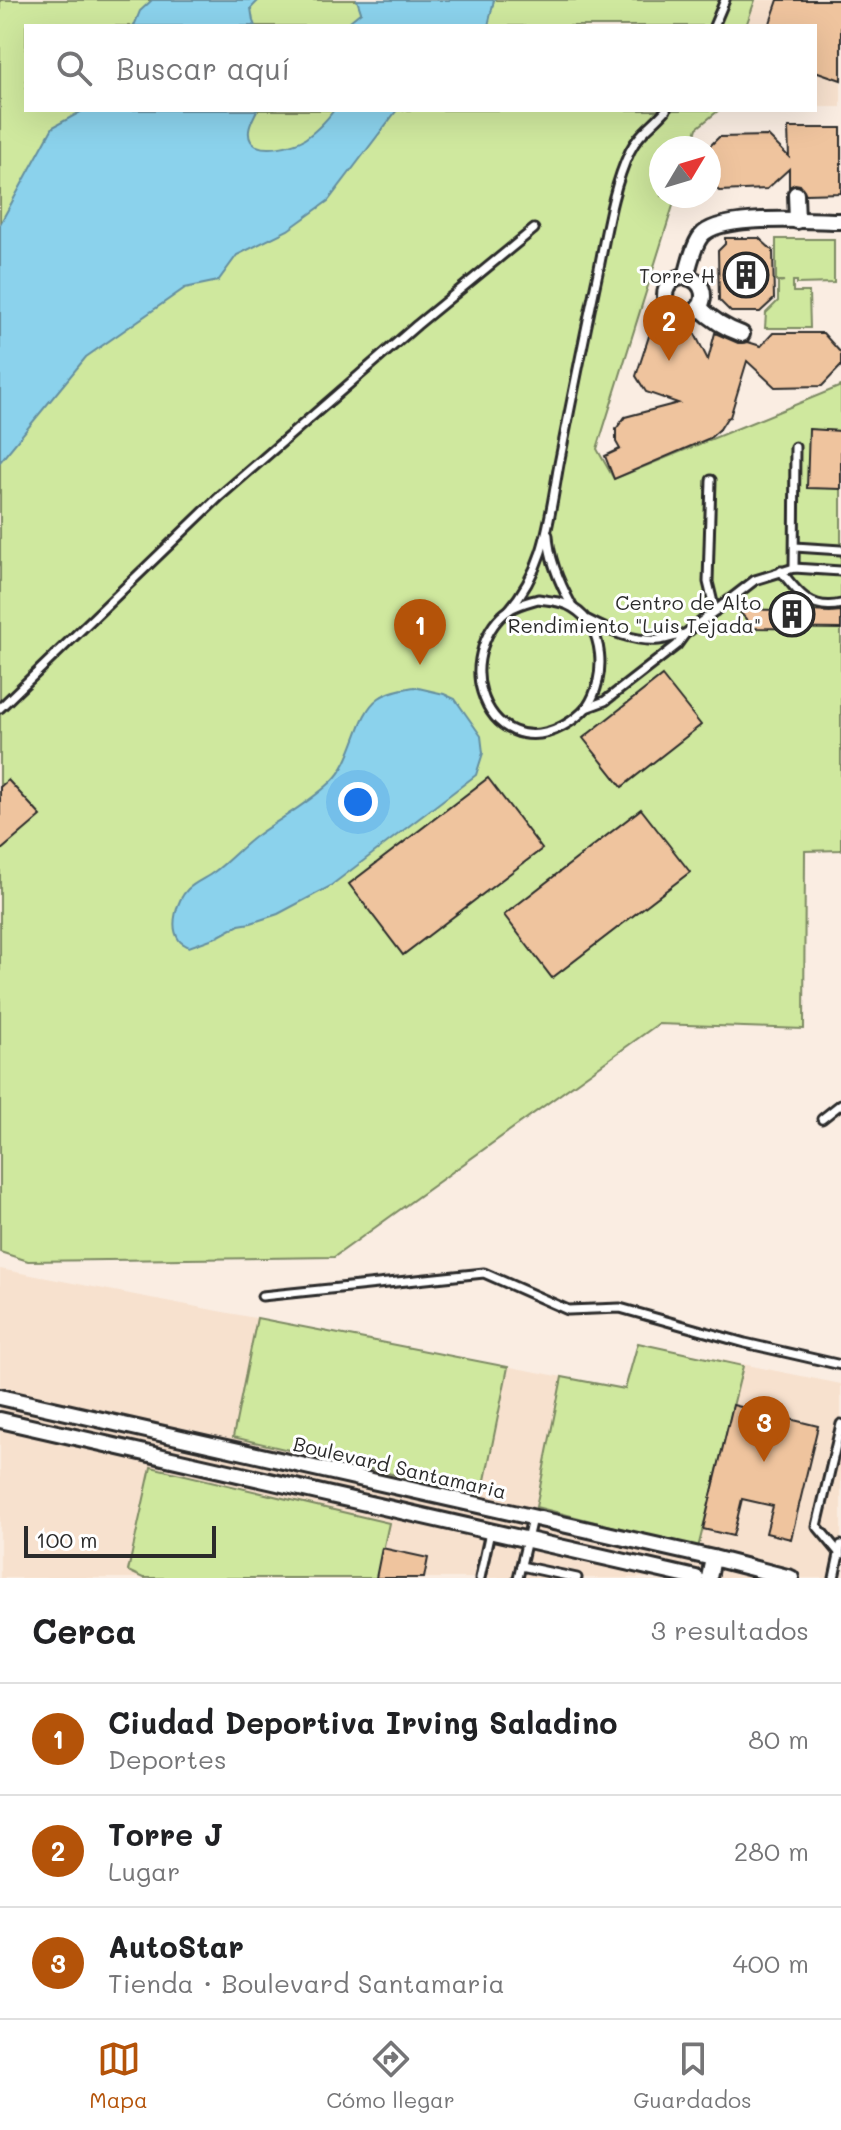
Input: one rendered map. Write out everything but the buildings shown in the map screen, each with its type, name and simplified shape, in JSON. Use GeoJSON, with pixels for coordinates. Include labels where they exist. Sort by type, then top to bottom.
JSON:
{"type":"FeatureCollection","features":[{"type":"Feature","properties":{"kind":"street"},"geometry":{"type":"LineString","coordinates":[[796,194],[797,221]]}},
{"type":"Feature","properties":{"kind":"street"},"geometry":{"type":"LineString","coordinates":[[686,277],[699,237],[711,228],[725,224],[841,221]]}},
{"type":"Feature","properties":{"kind":"street"},"geometry":{"type":"LineString","coordinates":[[678,278],[693,280],[702,292],[699,307],[689,314],[676,314],[667,305],[666,289],[678,278]]}},
{"type":"Feature","properties":{"kind":"street"},"geometry":{"type":"LineString","coordinates":[[699,307],[732,332]]}},
{"type":"Feature","properties":{"kind":"street","name":"Boulevard Santamaria"},"geometry":{"type":"LineString","coordinates":[[0,1397],[791,1578]]}},
{"type":"Feature","properties":{"kind":"street"},"geometry":{"type":"LineString","coordinates":[[0,1420],[696,1578]]}},
{"type":"Feature","properties":{"kind":"street"},"geometry":{"type":"LineString","coordinates":[[709,1578],[713,1558]]}},
{"type":"Feature","properties":{"kind":"lane"},"geometry":{"type":"LineString","coordinates":[[715,24],[725,0]]}},
{"type":"Feature","properties":{"kind":"lane"},"geometry":{"type":"LineString","coordinates":[[588,620],[596,635],[600,670],[595,692],[586,708],[572,721],[553,731],[533,736],[503,725],[481,691],[479,665],[487,636],[521,595],[536,569],[547,529],[616,187],[631,148],[664,112]]}},
{"type":"Feature","properties":{"kind":"lane"},"geometry":{"type":"LineString","coordinates":[[0,708],[220,496],[534,229]]}},
{"type":"Feature","properties":{"kind":"lane"},"geometry":{"type":"LineString","coordinates":[[794,568],[795,447]]}},
{"type":"Feature","properties":{"kind":"lane"},"geometry":{"type":"LineString","coordinates":[[711,480],[708,582],[715,611]]}},
{"type":"Feature","properties":{"kind":"lane"},"geometry":{"type":"LineString","coordinates":[[547,529],[552,561],[561,586],[573,607],[588,620],[616,633],[647,640],[685,634]]}},
{"type":"Feature","properties":{"kind":"lane"},"geometry":{"type":"LineString","coordinates":[[795,547],[841,550]]}},
{"type":"Feature","properties":{"kind":"lane"},"geometry":{"type":"LineString","coordinates":[[586,708],[605,701],[755,580],[794,568],[841,571]]}},
{"type":"Feature","properties":{"kind":"lane"},"geometry":{"type":"LineString","coordinates":[[781,571],[810,601],[828,606],[841,604]]}},
{"type":"Feature","properties":{"kind":"lane"},"geometry":{"type":"LineString","coordinates":[[508,611],[538,599],[573,607]]}},
{"type":"Feature","properties":{"kind":"lane"},"geometry":{"type":"LineString","coordinates":[[822,1119],[841,1104]]}},
{"type":"Feature","properties":{"kind":"lane"},"geometry":{"type":"LineString","coordinates":[[262,1296],[484,1273],[568,1310],[620,1308],[745,1343],[841,1365]]}},
{"type":"Feature","properties":{"kind":"lane"},"geometry":{"type":"LineString","coordinates":[[840,1555],[817,1526],[841,1424]]}},
{"type":"Feature","properties":{"kind":"lane"},"geometry":{"type":"LineString","coordinates":[[518,1578],[532,1518]]}},
{"type":"Feature","properties":{"kind":"lane"},"geometry":{"type":"LineString","coordinates":[[480,1578],[490,1532]]}},
{"type":"Feature","properties":{"kind":"lane"},"geometry":{"type":"LineString","coordinates":[[834,1578],[841,1545]]}},
{"type":"Feature","properties":{"kind":"lane"},"geometry":{"type":"LineString","coordinates":[[521,1566],[577,1578]]}},
{"type":"Feature","properties":{"kind":"shaded area"},"geometry":{"type":"Polygon","coordinates":[[[755,0],[841,0],[841,107],[817,107],[817,24],[747,24],[755,0]]]}},
{"type":"Feature","properties":{"kind":"shaded area"},"geometry":{"type":"Polygon","coordinates":[[[0,1269],[625,1389],[638,1343],[841,1384],[841,1578],[0,1578],[0,1269]]]}},
{"type":"Feature","properties":{"kind":"green space"},"geometry":{"type":"Polygon","coordinates":[[[0,0],[755,0],[747,24],[24,24],[24,112],[717,112],[697,128],[695,136],[649,136],[649,208],[672,208],[597,449],[614,479],[841,386],[841,850],[805,851],[804,1029],[658,1024],[334,1257],[28,1261],[0,1252],[0,0]]]}},
{"type":"Feature","properties":{"kind":"green space"},"geometry":{"type":"Polygon","coordinates":[[[776,239],[834,239],[834,283],[797,284],[793,281],[793,292],[809,292],[810,328],[765,328],[766,313],[778,301],[778,282],[784,281],[776,281],[776,239]]]}},
{"type":"Feature","properties":{"kind":"green space"},"geometry":{"type":"Polygon","coordinates":[[[257,1318],[508,1367],[482,1495],[233,1437],[257,1318]]]}},
{"type":"Feature","properties":{"kind":"green space"},"geometry":{"type":"Polygon","coordinates":[[[638,1343],[743,1366],[698,1548],[536,1507],[562,1377],[625,1389],[638,1343]]]}},
{"type":"Feature","properties":{"kind":"green space"},"geometry":{"type":"Polygon","coordinates":[[[151,1467],[389,1523],[377,1578],[143,1578],[128,1571],[151,1467]]]}},
{"type":"Feature","properties":{"kind":"water"},"geometry":{"type":"Polygon","coordinates":[[[152,0],[259,0],[251,8],[254,24],[135,24],[140,11],[152,0]]]}},
{"type":"Feature","properties":{"kind":"water"},"geometry":{"type":"Polygon","coordinates":[[[357,0],[494,0],[488,24],[349,24],[361,12],[357,0]]]}},
{"type":"Feature","properties":{"kind":"water"},"geometry":{"type":"Polygon","coordinates":[[[80,112],[256,112],[249,137],[255,145],[269,148],[286,146],[306,138],[332,112],[395,112],[328,201],[288,230],[237,255],[218,281],[185,288],[86,357],[0,462],[0,224],[53,127],[80,112]]]}},
{"type":"Feature","properties":{"kind":"water"},"geometry":{"type":"Polygon","coordinates":[[[414,687],[455,699],[481,736],[483,753],[476,775],[329,887],[278,914],[239,925],[219,936],[189,947],[181,942],[176,934],[175,921],[178,906],[188,889],[331,782],[346,762],[371,706],[387,694],[414,687]]]}},
{"type":"Feature","properties":{"kind":"place","name":"Torre H"},"geometry":{"type":"Point","coordinates":[746,275]}},
{"type":"Feature","properties":{"kind":"place","name":"Torre J"},"geometry":{"type":"Point","coordinates":[669,361]}},
{"type":"Feature","properties":{"kind":"place","name":"Centro de Alto Rendimiento \"Luis Tejada\""},"geometry":{"type":"Point","coordinates":[792,614]}},
{"type":"Feature","properties":{"kind":"place","name":"Ciudad Deportiva Irving Saladino"},"geometry":{"type":"Point","coordinates":[420,665]}},
{"type":"Feature","properties":{"kind":"place","name":"AutoStar"},"geometry":{"type":"Point","coordinates":[764,1462]}}]}
